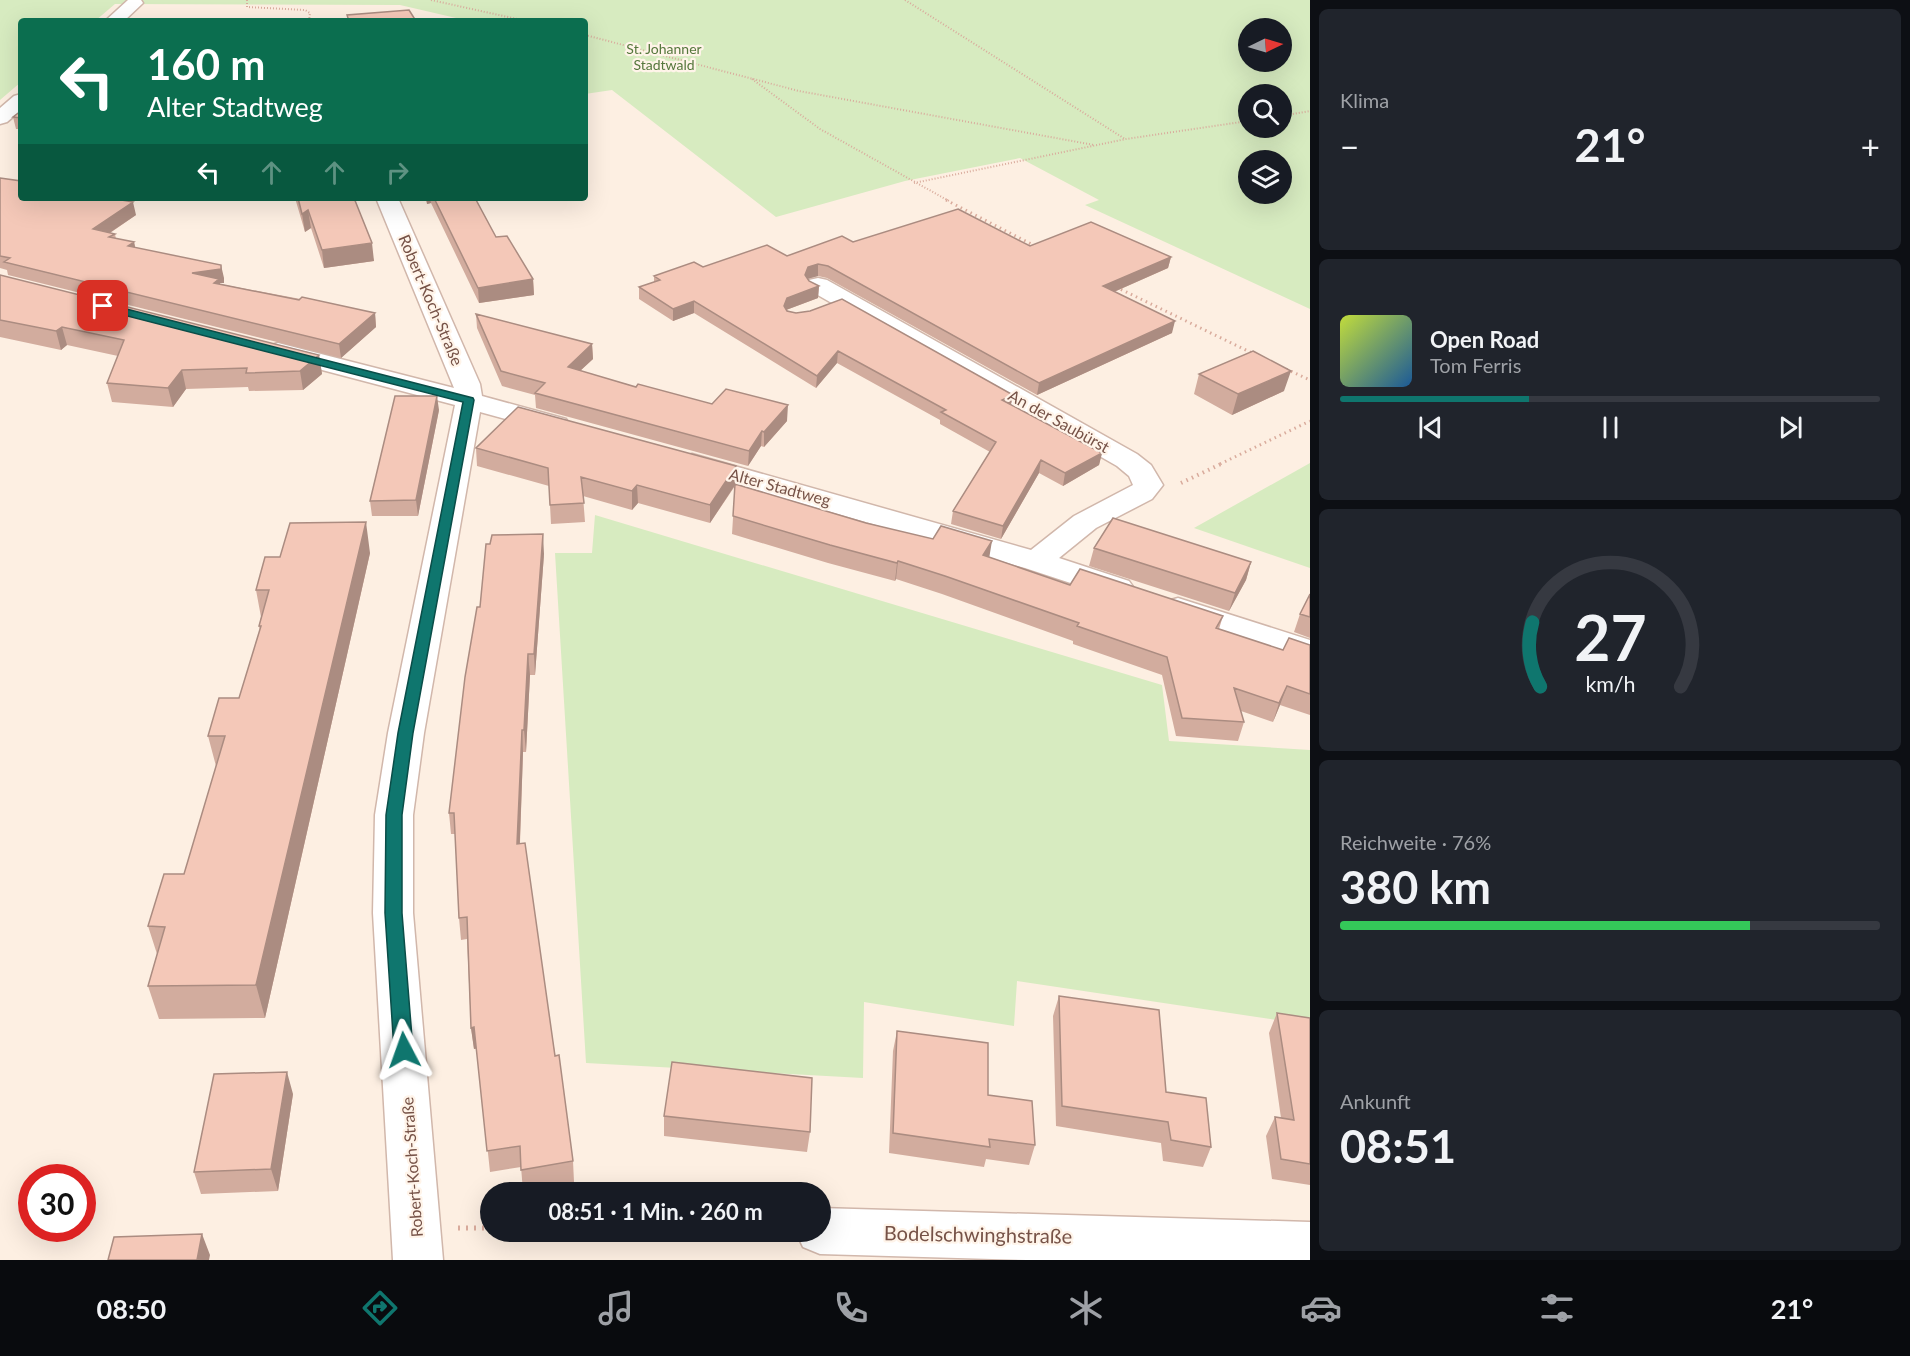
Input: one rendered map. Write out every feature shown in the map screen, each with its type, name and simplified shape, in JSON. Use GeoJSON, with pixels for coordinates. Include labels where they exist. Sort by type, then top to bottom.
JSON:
{"type":"FeatureCollection","features":[{"type":"Feature","properties":{"kind":"street"},"geometry":{"type":"LineString","coordinates":[[118,18],[135,3]]}},
{"type":"Feature","properties":{"kind":"street"},"geometry":{"type":"LineString","coordinates":[[0,118],[18,103]]}},
{"type":"Feature","properties":{"kind":"street","name":"Robert-Koch-Straße"},"geometry":{"type":"LineString","coordinates":[[388,201],[467,384],[469,400],[406,733],[394,815],[393,913],[418,1260]]}},
{"type":"Feature","properties":{"kind":"street","name":"An der Saubürst"},"geometry":{"type":"LineString","coordinates":[[816,297],[842,299],[1127,460],[1141,471],[1148,485],[1142,493]]}},
{"type":"Feature","properties":{"kind":"street"},"geometry":{"type":"LineString","coordinates":[[259,346],[469,400],[580,432]]}},
{"type":"Feature","properties":{"kind":"street","name":"Alter Stadtweg"},"geometry":{"type":"LineString","coordinates":[[669,456],[838,502],[1036,561],[1310,652]]}},
{"type":"Feature","properties":{"kind":"street"},"geometry":{"type":"LineString","coordinates":[[1036,561],[1084,522],[1142,493]]}},
{"type":"Feature","properties":{"kind":"street","name":"Bodelschwinghstraße"},"geometry":{"type":"LineString","coordinates":[[831,1232],[1139,1250],[1310,1245]]}},
{"type":"Feature","properties":{"kind":"path"},"geometry":{"type":"LineString","coordinates":[[247,0],[247,7],[305,10],[310,13],[309,18]]}},
{"type":"Feature","properties":{"kind":"path"},"geometry":{"type":"LineString","coordinates":[[431,0],[512,18]]}},
{"type":"Feature","properties":{"kind":"path"},"geometry":{"type":"LineString","coordinates":[[905,0],[1126,139]]}},
{"type":"Feature","properties":{"kind":"path"},"geometry":{"type":"LineString","coordinates":[[588,36],[799,91],[1095,145]]}},
{"type":"Feature","properties":{"kind":"path"},"geometry":{"type":"LineString","coordinates":[[752,79],[820,129],[913,183],[1044,251]]}},
{"type":"Feature","properties":{"kind":"path"},"geometry":{"type":"LineString","coordinates":[[1292,114],[1310,111]]}},
{"type":"Feature","properties":{"kind":"path"},"geometry":{"type":"LineString","coordinates":[[913,183],[1126,139],[1238,122]]}},
{"type":"Feature","properties":{"kind":"path"},"geometry":{"type":"LineString","coordinates":[[1116,287],[1253,354]]}},
{"type":"Feature","properties":{"kind":"path"},"geometry":{"type":"LineString","coordinates":[[1282,368],[1310,380]]}},
{"type":"Feature","properties":{"kind":"path"},"geometry":{"type":"LineString","coordinates":[[1142,493],[1184,483],[1310,421]]}},
{"type":"Feature","properties":{"kind":"path"},"geometry":{"type":"LineString","coordinates":[[460,1228],[480,1228]]}},
{"type":"Feature","properties":{"kind":"green space","name":"St. Johanner Stadtwald"},"geometry":{"type":"Polygon","coordinates":[[[0,0],[1310,0],[1310,309],[1085,205],[1099,200],[1020,158],[905,181],[776,217],[612,90],[588,94],[588,18],[456,18],[400,5],[115,4],[99,18],[18,18],[18,85],[0,100],[0,0]]]}},
{"type":"Feature","properties":{"kind":"green space"},"geometry":{"type":"Polygon","coordinates":[[[1310,463],[1310,568],[1194,528],[1310,463]]]}},
{"type":"Feature","properties":{"kind":"green space"},"geometry":{"type":"Polygon","coordinates":[[[595,515],[1162,685],[1169,741],[1310,750],[1310,1025],[1017,981],[1014,1026],[864,1002],[863,1078],[586,1063],[555,553],[592,553],[595,515]]]}},
{"type":"Feature","properties":{"kind":"building"},"geometry":{"type":"Polygon","coordinates":[[[409,10],[414,18],[348,18],[347,15],[409,10]]]}},
{"type":"Feature","properties":{"kind":"building"},"geometry":{"type":"Polygon","coordinates":[[[0,178],[18,181],[18,201],[133,202],[93,229],[115,234],[109,237],[134,242],[128,246],[221,265],[221,269],[192,273],[219,279],[214,283],[299,300],[302,297],[375,313],[339,344],[4,262],[10,258],[0,256],[0,178]]]}},
{"type":"Feature","properties":{"kind":"building"},"geometry":{"type":"Polygon","coordinates":[[[299,201],[355,201],[372,243],[322,250],[308,210],[302,214],[299,201]]]}},
{"type":"Feature","properties":{"kind":"building"},"geometry":{"type":"Polygon","coordinates":[[[435,201],[477,201],[496,237],[507,236],[533,279],[478,288],[435,201]]]}},
{"type":"Feature","properties":{"kind":"building"},"geometry":{"type":"Polygon","coordinates":[[[958,209],[1030,246],[1091,222],[1171,257],[1103,286],[1175,321],[1039,383],[828,266],[818,264],[808,267],[805,275],[809,281],[819,286],[787,298],[784,306],[787,311],[796,313],[810,311],[842,299],[1013,395],[1002,400],[1102,453],[1065,473],[1041,460],[1003,526],[953,511],[996,442],[941,412],[946,410],[838,351],[817,376],[694,301],[673,309],[639,287],[660,280],[654,276],[694,262],[703,267],[767,245],[787,256],[842,236],[853,242],[958,209]]]}},
{"type":"Feature","properties":{"kind":"building"},"geometry":{"type":"Polygon","coordinates":[[[0,275],[319,355],[300,371],[246,373],[247,368],[182,370],[168,388],[107,383],[124,340],[62,327],[56,331],[0,320],[0,275]]]}},
{"type":"Feature","properties":{"kind":"building"},"geometry":{"type":"Polygon","coordinates":[[[476,314],[592,344],[568,367],[636,387],[638,384],[712,404],[726,389],[788,405],[764,432],[762,431],[749,451],[535,393],[545,383],[501,371],[476,314]]]}},
{"type":"Feature","properties":{"kind":"building"},"geometry":{"type":"Polygon","coordinates":[[[1253,351],[1291,371],[1238,394],[1199,374],[1253,351]]]}},
{"type":"Feature","properties":{"kind":"building"},"geometry":{"type":"Polygon","coordinates":[[[395,396],[437,396],[416,500],[370,501],[395,396]]]}},
{"type":"Feature","properties":{"kind":"building"},"geometry":{"type":"Polygon","coordinates":[[[518,407],[736,466],[710,505],[637,485],[632,491],[581,477],[584,503],[550,505],[548,468],[476,448],[518,407]]]}},
{"type":"Feature","properties":{"kind":"building"},"geometry":{"type":"Polygon","coordinates":[[[735,484],[866,523],[933,539],[941,526],[992,541],[983,555],[1070,585],[1080,569],[1223,616],[1216,628],[1283,650],[1289,638],[1310,645],[1310,694],[1287,686],[1279,703],[1234,688],[1244,722],[1182,718],[1167,657],[945,576],[733,516],[735,484]]]}},
{"type":"Feature","properties":{"kind":"building"},"geometry":{"type":"Polygon","coordinates":[[[1113,518],[1251,562],[1235,593],[1094,548],[1113,518]]]}},
{"type":"Feature","properties":{"kind":"building"},"geometry":{"type":"Polygon","coordinates":[[[366,522],[256,985],[148,986],[165,927],[148,926],[164,874],[184,874],[225,736],[208,736],[219,698],[239,698],[261,626],[259,626],[269,590],[256,590],[265,557],[280,557],[290,523],[366,522]]]}},
{"type":"Feature","properties":{"kind":"building"},"geometry":{"type":"Polygon","coordinates":[[[543,534],[534,654],[528,654],[517,844],[525,843],[555,1056],[559,1055],[573,1161],[521,1170],[520,1146],[487,1151],[474,1027],[471,1028],[467,917],[459,918],[454,813],[449,813],[465,677],[477,607],[480,607],[486,544],[490,544],[492,535],[543,534]]]}},
{"type":"Feature","properties":{"kind":"building"},"geometry":{"type":"Polygon","coordinates":[[[1310,594],[1310,617],[1300,614],[1310,594]]]}},
{"type":"Feature","properties":{"kind":"building"},"geometry":{"type":"Polygon","coordinates":[[[1059,996],[1159,1010],[1166,1092],[1206,1098],[1211,1147],[1171,1140],[1168,1122],[1062,1106],[1059,996]]]}},
{"type":"Feature","properties":{"kind":"building"},"geometry":{"type":"Polygon","coordinates":[[[1277,1013],[1310,1018],[1310,1164],[1281,1159],[1275,1117],[1294,1120],[1277,1013]]]}},
{"type":"Feature","properties":{"kind":"building"},"geometry":{"type":"Polygon","coordinates":[[[897,1031],[988,1043],[988,1095],[1032,1101],[1035,1145],[989,1139],[990,1147],[893,1133],[897,1031]]]}},
{"type":"Feature","properties":{"kind":"building"},"geometry":{"type":"Polygon","coordinates":[[[672,1062],[812,1078],[810,1132],[664,1116],[672,1062]]]}},
{"type":"Feature","properties":{"kind":"building"},"geometry":{"type":"Polygon","coordinates":[[[287,1072],[271,1169],[194,1172],[214,1074],[287,1072]]]}},
{"type":"Feature","properties":{"kind":"building"},"geometry":{"type":"Polygon","coordinates":[[[202,1234],[197,1260],[108,1260],[114,1237],[202,1234]]]}},
{"type":"Feature","properties":{"kind":"route"},"geometry":{"type":"LineString","coordinates":[[103,306],[469,400],[406,733],[394,815],[393,913],[404,1050]]}}]}
